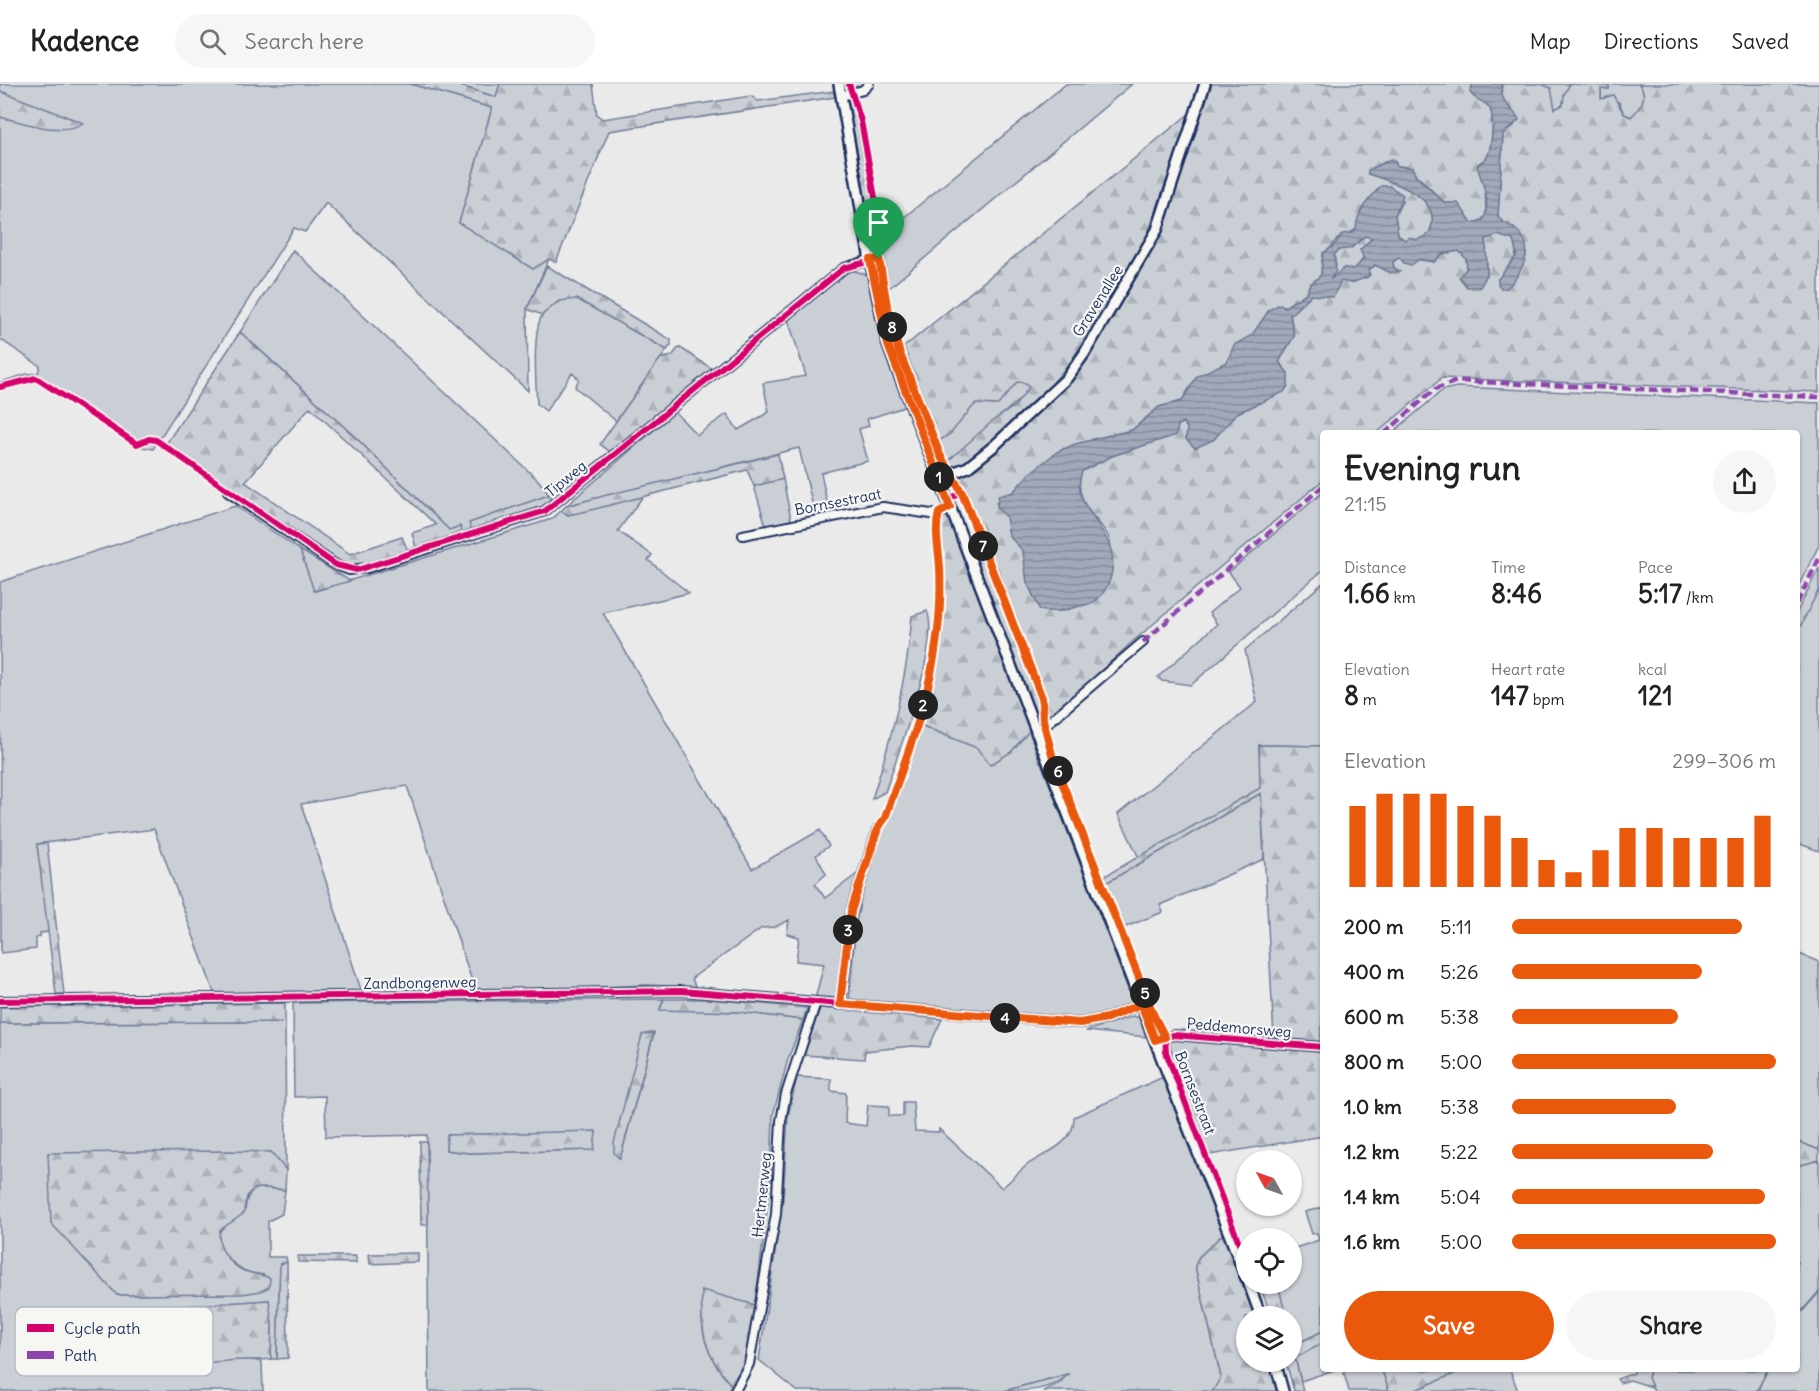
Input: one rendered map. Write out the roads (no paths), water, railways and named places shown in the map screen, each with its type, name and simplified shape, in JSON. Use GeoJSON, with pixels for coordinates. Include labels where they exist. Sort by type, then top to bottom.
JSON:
{"type":"FeatureCollection","features":[{"type":"Feature","properties":{"kind":"street","name":"Bornsestraat"},"geometry":{"type":"LineString","coordinates":[[839,84],[870,260],[888,345],[1236,1252]]}},
{"type":"Feature","properties":{"kind":"street"},"geometry":{"type":"LineString","coordinates":[[841,96],[863,90],[870,84]]}},
{"type":"Feature","properties":{"kind":"street","name":"Gravenallee"},"geometry":{"type":"LineString","coordinates":[[940,478],[968,467],[994,446],[1067,378],[1084,354],[1157,230],[1205,84]]}},
{"type":"Feature","properties":{"kind":"street","name":"Tipweg"},"geometry":{"type":"LineString","coordinates":[[228,492],[336,565],[349,570],[367,568],[545,511],[844,268],[870,260]]}},
{"type":"Feature","properties":{"kind":"street","name":"Bornsestraat"},"geometry":{"type":"LineString","coordinates":[[743,535],[883,507],[938,515],[950,507]]}},
{"type":"Feature","properties":{"kind":"street"},"geometry":{"type":"LineString","coordinates":[[1036,733],[1143,642]]}},
{"type":"Feature","properties":{"kind":"street"},"geometry":{"type":"LineString","coordinates":[[840,1004],[851,911],[878,828]]}},
{"type":"Feature","properties":{"kind":"street","name":"Zandbongenweg"},"geometry":{"type":"LineString","coordinates":[[0,1001],[681,991],[1080,1023],[1107,1018],[1141,1004]]}},
{"type":"Feature","properties":{"kind":"street","name":"Hertmerweg"},"geometry":{"type":"LineString","coordinates":[[735,1391],[749,1364],[776,1214],[781,1121],[786,1094],[816,1002]]}},
{"type":"Feature","properties":{"kind":"street","name":"Peddemorsweg"},"geometry":{"type":"LineString","coordinates":[[1155,1040],[1174,1035],[1320,1047]]}},
{"type":"Feature","properties":{"kind":"street"},"geometry":{"type":"LineString","coordinates":[[1278,1372],[1283,1391]]}},
{"type":"Feature","properties":{"kind":"water"},"geometry":{"type":"Polygon","coordinates":[[[1473,84],[1502,84],[1502,96],[1519,120],[1503,134],[1498,216],[1522,236],[1526,243],[1525,259],[1513,282],[1507,288],[1501,288],[1498,284],[1498,279],[1517,255],[1513,240],[1498,235],[1486,239],[1487,275],[1480,287],[1467,287],[1459,277],[1467,268],[1466,259],[1459,251],[1442,254],[1434,262],[1420,259],[1411,265],[1404,263],[1399,257],[1393,262],[1394,268],[1399,272],[1389,272],[1375,265],[1369,270],[1368,277],[1351,283],[1341,281],[1333,297],[1311,295],[1290,315],[1294,336],[1279,362],[1288,373],[1288,386],[1284,392],[1237,413],[1213,440],[1195,448],[1186,439],[1187,428],[1183,422],[1178,425],[1176,435],[1112,456],[1082,471],[1079,486],[1082,500],[1105,536],[1111,550],[1113,566],[1108,585],[1099,598],[1089,604],[1057,611],[1040,610],[1027,582],[1023,551],[1009,536],[1006,516],[997,508],[998,496],[1013,492],[1030,473],[1057,452],[1075,444],[1132,430],[1159,407],[1182,401],[1197,376],[1227,362],[1234,345],[1252,335],[1269,310],[1280,304],[1285,307],[1308,292],[1309,286],[1321,275],[1323,253],[1334,246],[1342,234],[1352,233],[1356,229],[1361,210],[1381,186],[1389,186],[1403,195],[1395,215],[1398,235],[1405,240],[1409,237],[1417,240],[1428,235],[1432,222],[1431,211],[1425,202],[1404,187],[1368,174],[1368,170],[1393,159],[1397,166],[1413,168],[1415,175],[1445,203],[1458,203],[1472,223],[1483,220],[1487,207],[1477,166],[1489,152],[1492,139],[1492,116],[1488,106],[1470,92],[1473,84]],[[1365,236],[1351,248],[1339,250],[1334,255],[1336,271],[1330,280],[1344,268],[1354,269],[1364,259],[1360,250],[1372,238],[1365,236]]]}},
{"type":"Feature","properties":{"kind":"waterway"},"geometry":{"type":"LineString","coordinates":[[1800,1314],[1819,1292]]}},
{"type":"Feature","properties":{"kind":"waterway"},"geometry":{"type":"LineString","coordinates":[[1757,1391],[1767,1372]]}}]}
